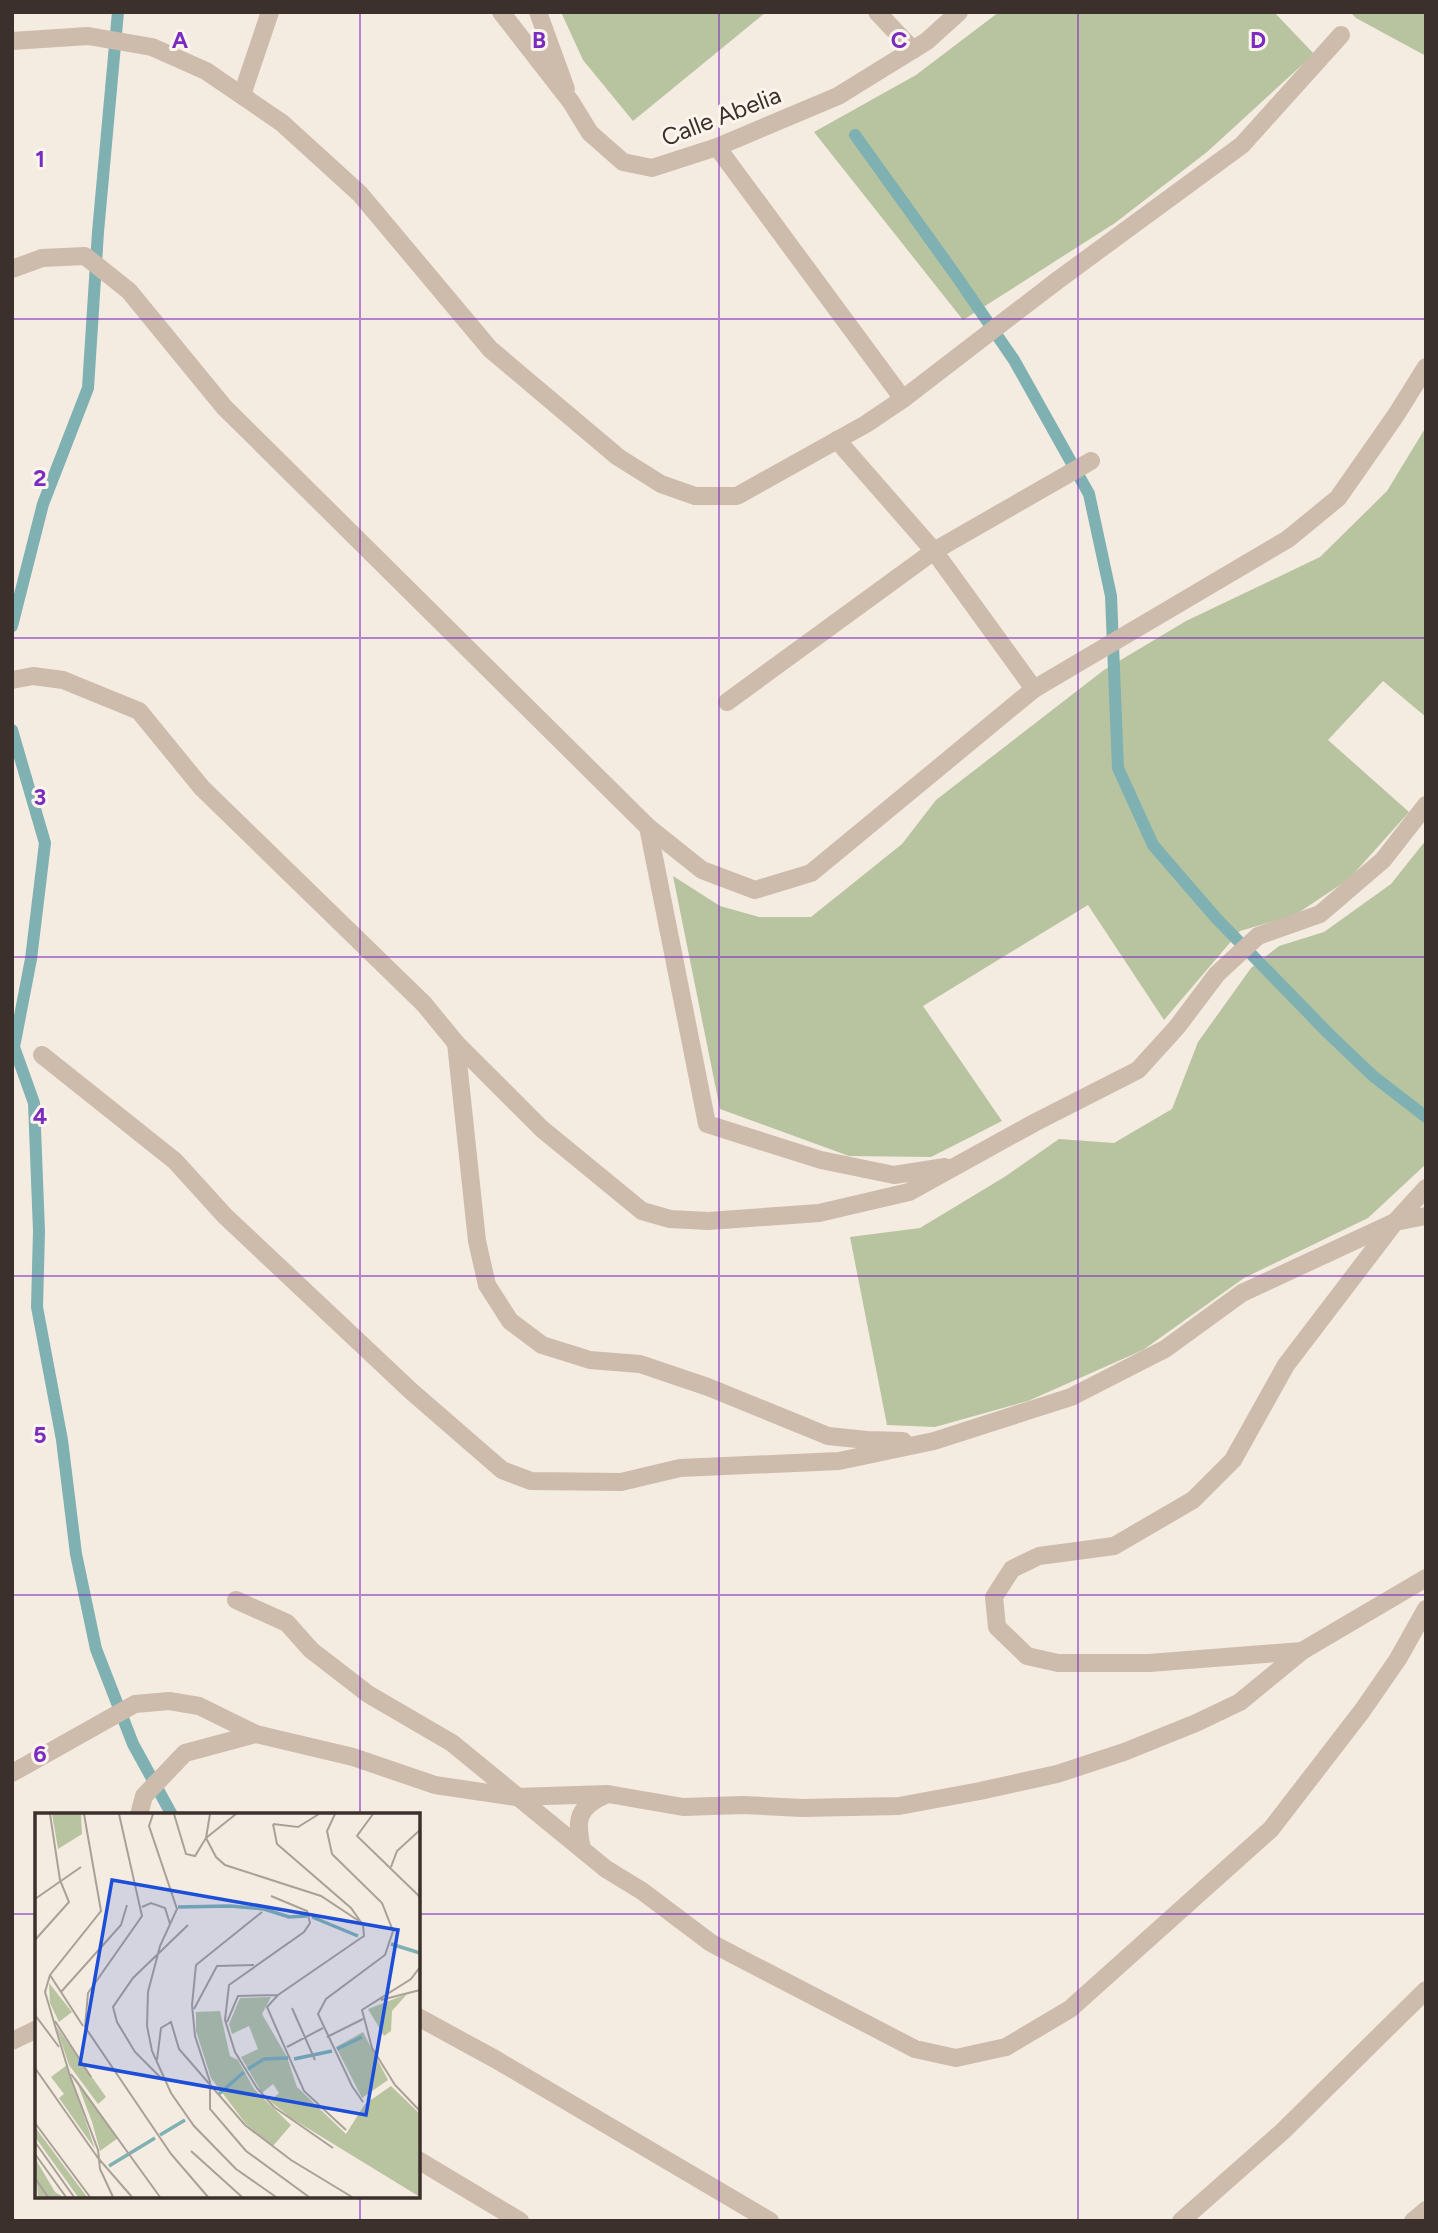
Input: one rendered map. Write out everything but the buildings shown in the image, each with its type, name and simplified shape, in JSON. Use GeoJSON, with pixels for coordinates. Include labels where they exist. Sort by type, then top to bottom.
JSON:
{"type":"FeatureCollection","features":[{"type":"Feature","properties":{"kind":"street"},"geometry":{"type":"LineString","coordinates":[[242,95],[270,12]]}},
{"type":"Feature","properties":{"kind":"street","name":"Calle Abelia"},"geometry":{"type":"LineString","coordinates":[[500,12],[571,102],[590,133],[623,162],[652,168],[716,147],[838,96],[927,41],[959,12]]}},
{"type":"Feature","properties":{"kind":"street"},"geometry":{"type":"LineString","coordinates":[[538,12],[571,102]]}},
{"type":"Feature","properties":{"kind":"street"},"geometry":{"type":"LineString","coordinates":[[877,12],[913,50]]}},
{"type":"Feature","properties":{"kind":"street"},"geometry":{"type":"LineString","coordinates":[[12,41],[88,36],[152,47],[206,71],[282,123],[360,194],[490,349],[618,457],[662,484],[695,496],[737,496],[866,424],[902,399],[1242,145],[1341,35]]}},
{"type":"Feature","properties":{"kind":"street"},"geometry":{"type":"LineString","coordinates":[[716,147],[902,399]]}},
{"type":"Feature","properties":{"kind":"street"},"geometry":{"type":"LineString","coordinates":[[12,269],[42,258],[85,256],[129,291],[224,407],[648,827],[702,870],[755,890],[811,873],[1034,689],[1288,539],[1338,498],[1426,367]]}},
{"type":"Feature","properties":{"kind":"street"},"geometry":{"type":"LineString","coordinates":[[837,440],[934,551],[1034,689]]}},
{"type":"Feature","properties":{"kind":"street"},"geometry":{"type":"LineString","coordinates":[[727,702],[934,551],[1091,461]]}},
{"type":"Feature","properties":{"kind":"street"},"geometry":{"type":"LineString","coordinates":[[12,680],[33,676],[63,680],[139,711],[202,788],[424,1004],[456,1043],[542,1129],[642,1211],[670,1219],[708,1221],[819,1213],[909,1192],[1034,1123],[1138,1070],[1177,1027],[1227,964],[1258,936],[1320,914],[1382,860],[1426,805]]}},
{"type":"Feature","properties":{"kind":"street"},"geometry":{"type":"LineString","coordinates":[[648,827],[707,1124],[821,1160],[894,1175],[961,1164]]}},
{"type":"Feature","properties":{"kind":"street"},"geometry":{"type":"LineString","coordinates":[[456,1043],[477,1241],[487,1286],[510,1321],[542,1345],[590,1360],[640,1364],[708,1387],[828,1436],[867,1440],[934,1441]]}},
{"type":"Feature","properties":{"kind":"street"},"geometry":{"type":"LineString","coordinates":[[42,1055],[175,1161],[225,1216],[411,1391],[502,1471],[531,1481],[621,1482],[680,1468],[839,1461],[934,1441],[1071,1397],[1165,1349],[1242,1293],[1395,1222],[1426,1216]]}},
{"type":"Feature","properties":{"kind":"street"},"geometry":{"type":"LineString","coordinates":[[1302,1651],[1149,1663],[1058,1663],[1027,1656],[997,1627],[994,1597],[1012,1569],[1039,1556],[1114,1546],[1193,1500],[1233,1460],[1286,1365],[1395,1222],[1426,1188]]}},
{"type":"Feature","properties":{"kind":"street"},"geometry":{"type":"LineString","coordinates":[[12,1773],[135,1704],[169,1701],[199,1706],[256,1734],[353,1757],[435,1785],[516,1797],[608,1794],[683,1807],[899,1806],[1057,1774],[1125,1752],[1196,1723],[1240,1702],[1302,1651],[1426,1578]]}},
{"type":"Feature","properties":{"kind":"street"},"geometry":{"type":"LineString","coordinates":[[236,1600],[287,1623],[311,1650],[368,1694],[452,1743],[606,1870],[642,1891],[711,1943],[915,2049],[956,2058],[1006,2047],[1070,2009],[1271,1829],[1362,1711],[1398,1659],[1426,1609]]}},
{"type":"Feature","properties":{"kind":"street"},"geometry":{"type":"LineString","coordinates":[[140,1813],[144,1796],[185,1754],[256,1734]]}},
{"type":"Feature","properties":{"kind":"street"},"geometry":{"type":"LineString","coordinates":[[582,1849],[577,1825],[582,1810],[591,1801],[608,1794]]}},
{"type":"Feature","properties":{"kind":"street"},"geometry":{"type":"LineString","coordinates":[[1181,2221],[1282,2132],[1426,1990]]}},
{"type":"Feature","properties":{"kind":"street"},"geometry":{"type":"LineString","coordinates":[[420,2019],[495,2059],[770,2221]]}},
{"type":"Feature","properties":{"kind":"street"},"geometry":{"type":"LineString","coordinates":[[12,2040],[35,2030]]}},
{"type":"Feature","properties":{"kind":"street"},"geometry":{"type":"LineString","coordinates":[[420,2161],[520,2221]]}},
{"type":"Feature","properties":{"kind":"street"},"geometry":{"type":"LineString","coordinates":[[1413,2221],[1426,2210]]}},
{"type":"Feature","properties":{"kind":"green space"},"geometry":{"type":"Polygon","coordinates":[[[561,12],[766,12],[633,121],[583,60],[561,12]]]}},
{"type":"Feature","properties":{"kind":"green space"},"geometry":{"type":"Polygon","coordinates":[[[999,12],[1274,12],[1314,54],[1207,152],[1115,223],[963,320],[814,132],[916,75],[999,12]]]}},
{"type":"Feature","properties":{"kind":"green space"},"geometry":{"type":"Polygon","coordinates":[[[1350,12],[1426,12],[1426,56],[1356,18],[1350,12]]]}},
{"type":"Feature","properties":{"kind":"green space"},"geometry":{"type":"Polygon","coordinates":[[[1426,427],[1426,717],[1383,681],[1328,740],[1409,812],[1349,879],[1295,915],[1240,931],[1164,1020],[1088,905],[923,1006],[1002,1121],[931,1157],[849,1156],[720,1109],[673,876],[720,906],[759,917],[811,917],[902,844],[936,800],[1104,670],[1186,621],[1320,557],[1387,491],[1426,427]]]}},
{"type":"Feature","properties":{"kind":"green space"},"geometry":{"type":"Polygon","coordinates":[[[1426,840],[1426,1164],[1368,1218],[1244,1278],[1143,1350],[1028,1401],[935,1427],[887,1425],[850,1237],[920,1228],[1006,1176],[1059,1139],[1114,1143],[1172,1109],[1198,1042],[1251,968],[1279,946],[1324,932],[1391,884],[1426,840]]]}},
{"type":"Feature","properties":{"kind":"waterway"},"geometry":{"type":"LineString","coordinates":[[12,626],[43,504],[88,388],[98,232],[118,12]]}},
{"type":"Feature","properties":{"kind":"waterway"},"geometry":{"type":"LineString","coordinates":[[855,135],[1014,360],[1089,494],[1111,596],[1118,768],[1153,845],[1216,918],[1328,1033],[1373,1076],[1426,1117]]}},
{"type":"Feature","properties":{"kind":"waterway"},"geometry":{"type":"LineString","coordinates":[[12,730],[45,843],[31,959],[14,1047],[34,1103],[39,1231],[37,1307],[62,1440],[76,1554],[96,1649],[133,1744],[171,1813]]}}]}
